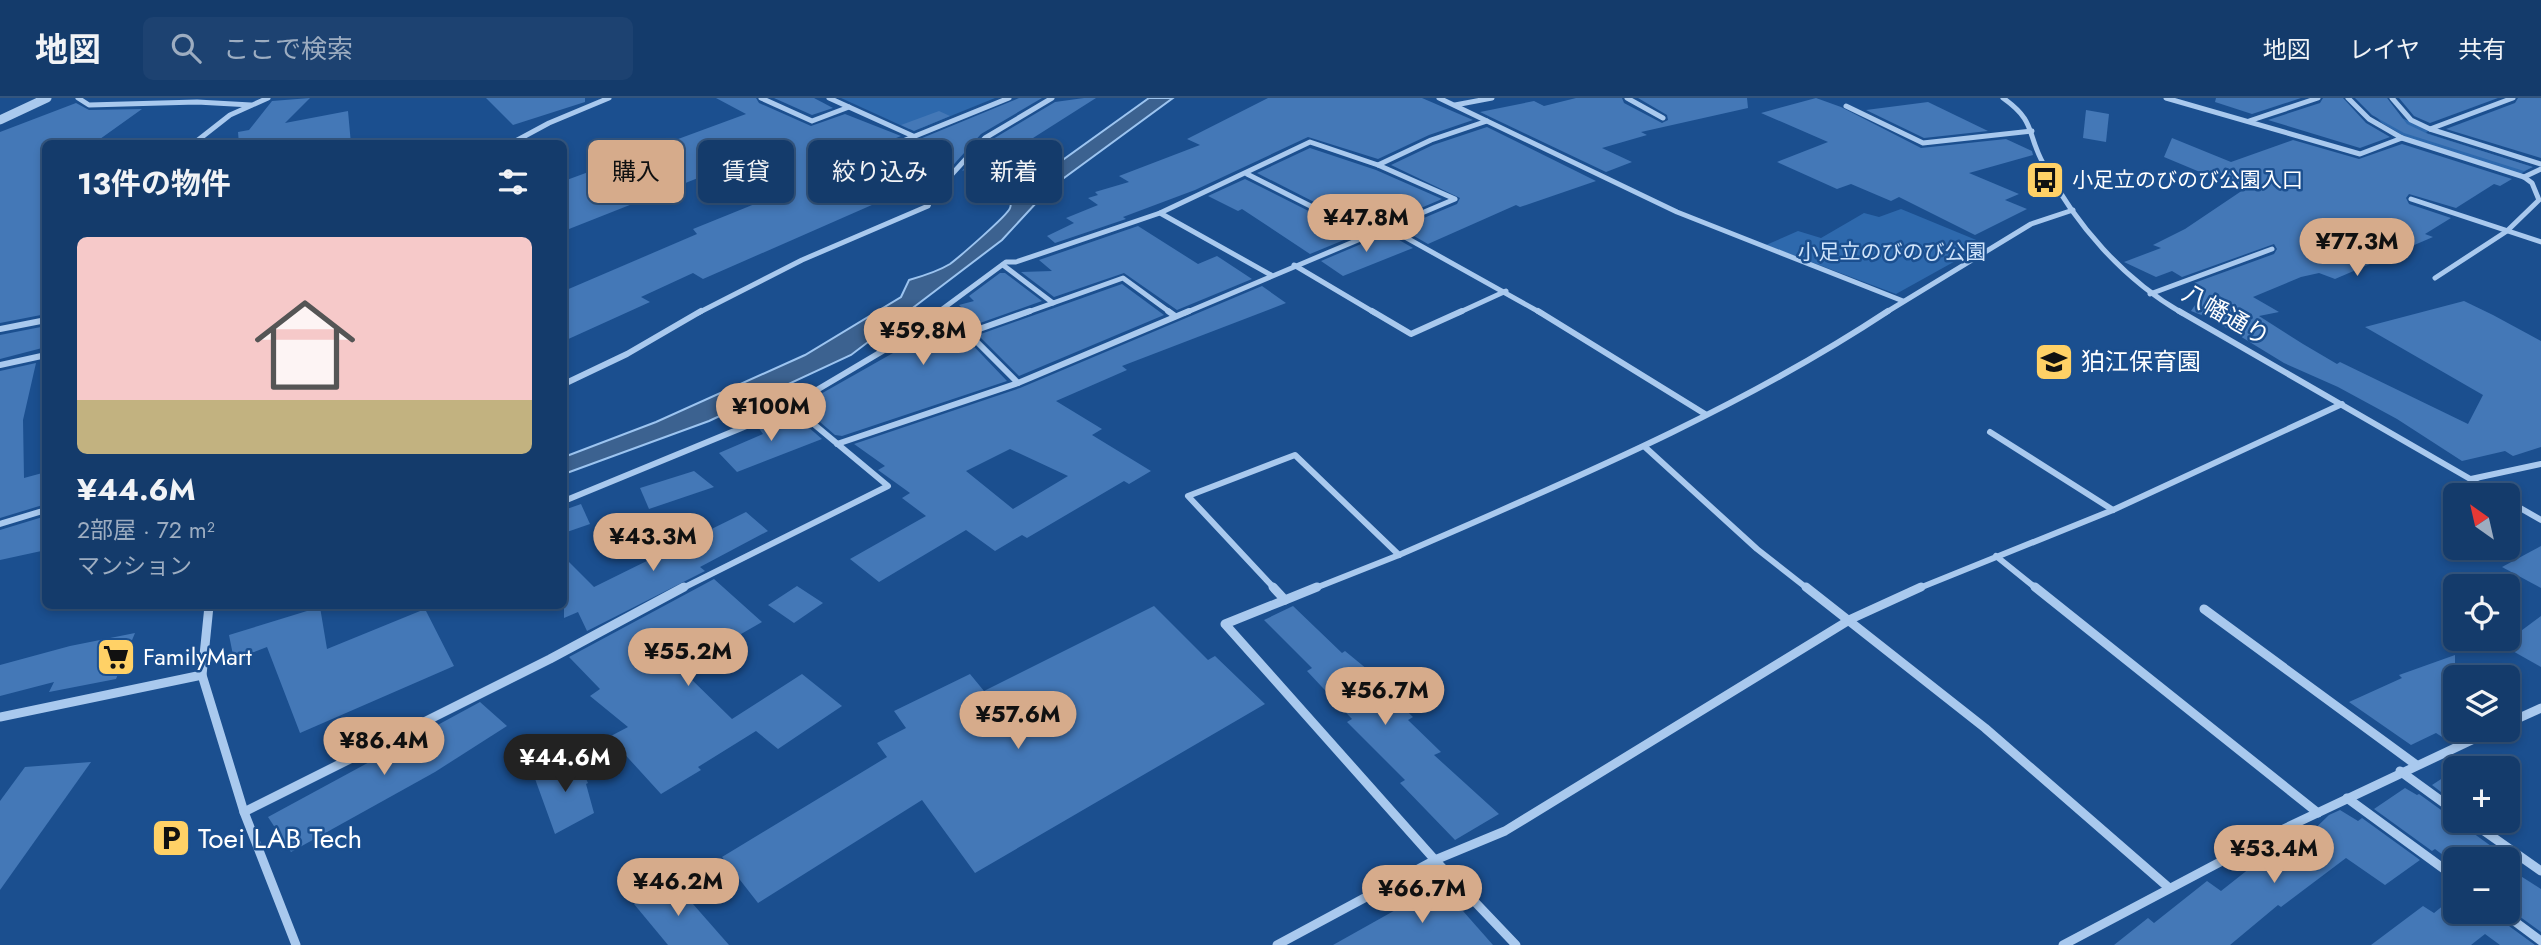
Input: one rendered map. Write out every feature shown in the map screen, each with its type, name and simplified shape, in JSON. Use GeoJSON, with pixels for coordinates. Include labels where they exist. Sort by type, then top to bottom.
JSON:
{"type":"FeatureCollection","features":[{"type":"Feature","properties":{"kind":"street"},"geometry":{"type":"LineString","coordinates":[[0,120],[47,98]]}},
{"type":"Feature","properties":{"kind":"street"},"geometry":{"type":"LineString","coordinates":[[78,98],[89,105],[197,102],[251,105]]}},
{"type":"Feature","properties":{"kind":"street"},"geometry":{"type":"LineString","coordinates":[[198,140],[230,115],[268,98]]}},
{"type":"Feature","properties":{"kind":"street"},"geometry":{"type":"LineString","coordinates":[[516,140],[549,122],[608,98]]}},
{"type":"Feature","properties":{"kind":"street"},"geometry":{"type":"LineString","coordinates":[[761,98],[812,121],[849,107]]}},
{"type":"Feature","properties":{"kind":"street"},"geometry":{"type":"LineString","coordinates":[[829,98],[913,136]]}},
{"type":"Feature","properties":{"kind":"street"},"geometry":{"type":"LineString","coordinates":[[904,140],[1009,98]]}},
{"type":"Feature","properties":{"kind":"street"},"geometry":{"type":"LineString","coordinates":[[952,174],[985,138],[1052,98]]}},
{"type":"Feature","properties":{"kind":"street"},"geometry":{"type":"LineString","coordinates":[[1439,98],[1677,212],[1903,301]]}},
{"type":"Feature","properties":{"kind":"street"},"geometry":{"type":"LineString","coordinates":[[1454,105],[1492,98]]}},
{"type":"Feature","properties":{"kind":"street"},"geometry":{"type":"LineString","coordinates":[[1627,98],[1664,118]]}},
{"type":"Feature","properties":{"kind":"street","name":"八幡通り"},"geometry":{"type":"LineString","coordinates":[[2003,98],[2028,117],[2042,162],[2073,210],[2128,275],[2150,293],[2478,483]]}},
{"type":"Feature","properties":{"kind":"street"},"geometry":{"type":"LineString","coordinates":[[2166,98],[2360,154],[2402,138]]}},
{"type":"Feature","properties":{"kind":"street"},"geometry":{"type":"LineString","coordinates":[[2249,121],[2318,98]]}},
{"type":"Feature","properties":{"kind":"street"},"geometry":{"type":"LineString","coordinates":[[2348,98],[2369,119],[2402,138],[2524,177],[2532,183],[2539,200],[2507,231],[2435,278]]}},
{"type":"Feature","properties":{"kind":"street"},"geometry":{"type":"LineString","coordinates":[[2392,98],[2411,120],[2430,129],[2541,167]]}},
{"type":"Feature","properties":{"kind":"street"},"geometry":{"type":"LineString","coordinates":[[2430,129],[2513,98]]}},
{"type":"Feature","properties":{"kind":"street"},"geometry":{"type":"LineString","coordinates":[[1846,106],[1923,144],[2032,131]]}},
{"type":"Feature","properties":{"kind":"street"},"geometry":{"type":"LineString","coordinates":[[1378,165],[1437,138],[1487,121]]}},
{"type":"Feature","properties":{"kind":"street"},"geometry":{"type":"LineString","coordinates":[[567,500],[792,406],[913,333],[956,296],[1003,265],[1160,212],[1247,174],[1310,142],[1378,165],[1455,197],[1018,383],[837,444]]}},
{"type":"Feature","properties":{"kind":"street"},"geometry":{"type":"LineString","coordinates":[[2524,177],[2541,167]]}},
{"type":"Feature","properties":{"kind":"street"},"geometry":{"type":"LineString","coordinates":[[1247,174],[1368,235]]}},
{"type":"Feature","properties":{"kind":"street"},"geometry":{"type":"LineString","coordinates":[[2412,199],[2541,243]]}},
{"type":"Feature","properties":{"kind":"street"},"geometry":{"type":"LineString","coordinates":[[567,383],[598,370],[730,295],[845,240],[928,206],[929,203]]}},
{"type":"Feature","properties":{"kind":"street"},"geometry":{"type":"LineString","coordinates":[[1516,945],[1435,860],[1225,624],[1399,555],[1645,447],[1826,352],[1903,301],[2031,224],[2073,210]]}},
{"type":"Feature","properties":{"kind":"street"},"geometry":{"type":"LineString","coordinates":[[1160,212],[1271,275]]}},
{"type":"Feature","properties":{"kind":"street"},"geometry":{"type":"LineString","coordinates":[[1387,227],[1506,291],[1705,414]]}},
{"type":"Feature","properties":{"kind":"street"},"geometry":{"type":"LineString","coordinates":[[2150,293],[2272,248]]}},
{"type":"Feature","properties":{"kind":"street"},"geometry":{"type":"LineString","coordinates":[[1003,265],[1053,303]]}},
{"type":"Feature","properties":{"kind":"street"},"geometry":{"type":"LineString","coordinates":[[1294,265],[1411,334],[1506,291]]}},
{"type":"Feature","properties":{"kind":"street"},"geometry":{"type":"LineString","coordinates":[[1018,383],[968,333],[1123,278],[1175,316]]}},
{"type":"Feature","properties":{"kind":"street"},"geometry":{"type":"LineString","coordinates":[[0,329],[42,321]]}},
{"type":"Feature","properties":{"kind":"street"},"geometry":{"type":"LineString","coordinates":[[0,365],[42,356]]}},
{"type":"Feature","properties":{"kind":"street"},"geometry":{"type":"LineString","coordinates":[[1277,945],[1435,860],[1505,831],[1851,619],[1996,556],[2113,510],[2342,404]]}},
{"type":"Feature","properties":{"kind":"street"},"geometry":{"type":"LineString","coordinates":[[244,812],[550,659],[745,555],[888,486],[792,406]]}},
{"type":"Feature","properties":{"kind":"street"},"geometry":{"type":"LineString","coordinates":[[1990,432],[2113,510]]}},
{"type":"Feature","properties":{"kind":"street"},"geometry":{"type":"LineString","coordinates":[[1645,447],[1757,549],[1851,619],[1985,728],[2168,887]]}},
{"type":"Feature","properties":{"kind":"street"},"geometry":{"type":"LineString","coordinates":[[1285,600],[1188,496],[1295,455],[1399,555]]}},
{"type":"Feature","properties":{"kind":"street"},"geometry":{"type":"LineString","coordinates":[[2471,479],[2541,464]]}},
{"type":"Feature","properties":{"kind":"street"},"geometry":{"type":"LineString","coordinates":[[2520,508],[2541,520]]}},
{"type":"Feature","properties":{"kind":"street"},"geometry":{"type":"LineString","coordinates":[[0,524],[42,511]]}},
{"type":"Feature","properties":{"kind":"street"},"geometry":{"type":"LineString","coordinates":[[1996,556],[2318,813]]}},
{"type":"Feature","properties":{"kind":"street"},"geometry":{"type":"LineString","coordinates":[[209,609],[202,675],[244,812],[296,945]]}},
{"type":"Feature","properties":{"kind":"street"},"geometry":{"type":"LineString","coordinates":[[2204,609],[2415,764]]}},
{"type":"Feature","properties":{"kind":"street"},"geometry":{"type":"LineString","coordinates":[[0,717],[202,675]]}},
{"type":"Feature","properties":{"kind":"street"},"geometry":{"type":"LineString","coordinates":[[2520,718],[2541,708]]}},
{"type":"Feature","properties":{"kind":"street"},"geometry":{"type":"LineString","coordinates":[[2063,945],[2168,887],[2399,771],[2465,742]]}},
{"type":"Feature","properties":{"kind":"street"},"geometry":{"type":"LineString","coordinates":[[2399,771],[2443,802]]}},
{"type":"Feature","properties":{"kind":"street"},"geometry":{"type":"LineString","coordinates":[[2347,798],[2443,868]]}},
{"type":"Feature","properties":{"kind":"street"},"geometry":{"type":"LineString","coordinates":[[2487,833],[2541,871]]}},
{"type":"Feature","properties":{"kind":"street"},"geometry":{"type":"LineString","coordinates":[[2518,924],[2541,941]]}},
{"type":"Feature","properties":{"kind":"green space"},"geometry":{"type":"Polygon","coordinates":[[[841,98],[995,98],[921,128],[909,129],[841,98]]]}},
{"type":"Feature","properties":{"kind":"green space"},"geometry":{"type":"Polygon","coordinates":[[[2358,98],[2387,98],[2396,116],[2430,129],[2426,133],[2532,167],[2519,175],[2409,139],[2382,123],[2358,98]]]}},
{"type":"Feature","properties":{"kind":"green space","name":"小足立のびのび公園"},"geometry":{"type":"Polygon","coordinates":[[[1901,209],[1986,244],[1896,294],[1766,245],[1798,231],[1821,238],[1864,213],[1879,217],[1901,209]]]}},
{"type":"Feature","properties":{"kind":"shaded area"},"geometry":{"type":"Polygon","coordinates":[[[1149,98],[1173,98],[1062,179],[1062,160],[1149,98]]]}},
{"type":"Feature","properties":{"kind":"shaded area"},"geometry":{"type":"Polygon","coordinates":[[[1010,203],[1036,203],[1002,240],[851,355],[709,421],[567,473],[567,456],[656,422],[805,355],[901,297],[909,280],[950,264],[1010,207],[1010,203]]]}},
{"type":"Feature","properties":{"kind":"building"},"geometry":{"type":"Polygon","coordinates":[[[310,98],[285,123],[348,111],[351,140],[239,140],[238,132],[249,130],[272,101],[310,98]]]}},
{"type":"Feature","properties":{"kind":"building"},"geometry":{"type":"Polygon","coordinates":[[[486,98],[585,98],[585,102],[513,125],[486,98]]]}},
{"type":"Feature","properties":{"kind":"building"},"geometry":{"type":"Polygon","coordinates":[[[716,98],[756,98],[759,103],[811,126],[845,114],[901,136],[891,140],[808,140],[808,203],[876,203],[703,279],[693,273],[641,297],[650,302],[567,340],[567,290],[697,234],[693,229],[757,203],[794,203],[794,140],[698,140],[698,178],[684,184],[684,140],[675,140],[746,114],[716,98]]]}},
{"type":"Feature","properties":{"kind":"building"},"geometry":{"type":"Polygon","coordinates":[[[774,98],[814,98],[833,108],[812,115],[774,98]]]}},
{"type":"Feature","properties":{"kind":"building"},"geometry":{"type":"Polygon","coordinates":[[[1019,98],[1042,98],[981,134],[976,140],[966,140],[966,151],[952,166],[952,140],[917,140],[1019,98]]]}},
{"type":"Feature","properties":{"kind":"building"},"geometry":{"type":"Polygon","coordinates":[[[1096,98],[1030,140],[991,140],[1055,102],[1096,98]]]}},
{"type":"Feature","properties":{"kind":"building"},"geometry":{"type":"Polygon","coordinates":[[[1268,98],[1422,98],[1473,120],[1429,135],[1378,159],[1308,137],[1195,190],[1123,217],[1126,219],[1055,243],[1047,236],[1074,223],[1066,218],[1098,205],[1088,198],[1098,195],[1095,192],[1129,182],[1119,176],[1200,145],[1187,139],[1268,98]]]}},
{"type":"Feature","properties":{"kind":"building"},"geometry":{"type":"Polygon","coordinates":[[[1576,98],[1622,98],[1624,103],[1662,123],[1668,120],[1667,115],[1638,98],[1747,98],[1748,108],[1641,132],[1647,135],[1602,148],[1632,162],[1606,172],[1480,112],[1534,101],[1544,106],[1576,98]]]}},
{"type":"Feature","properties":{"kind":"building"},"geometry":{"type":"Polygon","coordinates":[[[1816,98],[1841,107],[1921,148],[2006,139],[2032,151],[2033,155],[1969,173],[2019,194],[2005,200],[2027,209],[1975,235],[1899,197],[1891,201],[1851,184],[1837,189],[1777,162],[1828,142],[1761,113],[1816,98]]]}},
{"type":"Feature","properties":{"kind":"building"},"geometry":{"type":"Polygon","coordinates":[[[2216,98],[2301,98],[2252,114],[2215,102],[2216,98]]]}},
{"type":"Feature","properties":{"kind":"building"},"geometry":{"type":"Polygon","coordinates":[[[2323,98],[2343,98],[2366,123],[2390,137],[2360,148],[2268,120],[2320,103],[2323,98]]]}},
{"type":"Feature","properties":{"kind":"building"},"geometry":{"type":"Polygon","coordinates":[[[2355,98],[2387,98],[2407,124],[2428,134],[2533,167],[2524,171],[2404,133],[2372,115],[2355,98]]]}},
{"type":"Feature","properties":{"kind":"building"},"geometry":{"type":"Polygon","coordinates":[[[2399,98],[2498,98],[2430,123],[2414,116],[2399,98]]]}},
{"type":"Feature","properties":{"kind":"building"},"geometry":{"type":"Polygon","coordinates":[[[2518,98],[2541,98],[2541,158],[2446,129],[2515,103],[2518,98]]]}},
{"type":"Feature","properties":{"kind":"building"},"geometry":{"type":"Polygon","coordinates":[[[1928,102],[1988,131],[1924,138],[1866,110],[1928,102]]]}},
{"type":"Feature","properties":{"kind":"building"},"geometry":{"type":"Polygon","coordinates":[[[76,103],[89,110],[142,109],[99,140],[42,140],[42,315],[0,323],[0,132],[76,103]]]}},
{"type":"Feature","properties":{"kind":"building"},"geometry":{"type":"Polygon","coordinates":[[[2086,110],[2109,114],[2106,142],[2083,138],[2086,110]]]}},
{"type":"Feature","properties":{"kind":"building"},"geometry":{"type":"Polygon","coordinates":[[[939,111],[950,116],[914,131],[901,125],[939,111]]]}},
{"type":"Feature","properties":{"kind":"building"},"geometry":{"type":"Polygon","coordinates":[[[1487,127],[1596,181],[1520,207],[1516,205],[1428,244],[1400,228],[1457,204],[1460,198],[1391,165],[1433,145],[1487,127]]]}},
{"type":"Feature","properties":{"kind":"building"},"geometry":{"type":"Polygon","coordinates":[[[2172,138],[2231,162],[2293,140],[2359,159],[2402,144],[2512,179],[2500,186],[2494,184],[2456,208],[2409,194],[2406,198],[2409,204],[2451,218],[2425,234],[2433,237],[2335,279],[2319,273],[2301,277],[2253,297],[2279,312],[2259,316],[2303,344],[2337,364],[2340,362],[2468,424],[2483,395],[2365,327],[2464,301],[2493,315],[2541,341],[2541,447],[2513,456],[2505,451],[2462,461],[2397,419],[2338,387],[2284,363],[2212,319],[2191,311],[2205,290],[2194,283],[2274,254],[2277,249],[2274,244],[2182,277],[2172,271],[2156,277],[2124,262],[2161,248],[2153,245],[2185,229],[2243,190],[2164,157],[2172,138]]]}},
{"type":"Feature","properties":{"kind":"building"},"geometry":{"type":"Polygon","coordinates":[[[1310,148],[1376,170],[1442,199],[1369,230],[1257,173],[1310,148]]]}},
{"type":"Feature","properties":{"kind":"building"},"geometry":{"type":"Polygon","coordinates":[[[588,172],[588,203],[635,203],[567,230],[567,180],[588,172]]]}},
{"type":"Feature","properties":{"kind":"building"},"geometry":{"type":"Polygon","coordinates":[[[1245,179],[1356,235],[1310,254],[1242,209],[1238,211],[1208,196],[1245,179]]]}},
{"type":"Feature","properties":{"kind":"building"},"geometry":{"type":"Polygon","coordinates":[[[1138,226],[1198,264],[1217,256],[1252,279],[1177,310],[1124,273],[1054,297],[1021,272],[1052,271],[1039,260],[1138,226]]]}},
{"type":"Feature","properties":{"kind":"building"},"geometry":{"type":"Polygon","coordinates":[[[1387,233],[1413,248],[1343,276],[1321,261],[1387,233]]]}},
{"type":"Feature","properties":{"kind":"building"},"geometry":{"type":"Polygon","coordinates":[[[1000,273],[1005,273],[1042,301],[966,328],[962,334],[1007,381],[842,436],[835,435],[805,409],[809,408],[803,404],[923,336],[931,325],[950,315],[948,313],[962,308],[959,305],[974,301],[969,296],[1000,273]]]}},
{"type":"Feature","properties":{"kind":"building"},"geometry":{"type":"Polygon","coordinates":[[[1122,284],[1164,315],[1019,376],[978,335],[1122,284]]]}},
{"type":"Feature","properties":{"kind":"building"},"geometry":{"type":"Polygon","coordinates":[[[1262,286],[1286,303],[1122,366],[1127,370],[1056,401],[1102,429],[1092,435],[1151,471],[1129,484],[1124,481],[1027,538],[1022,535],[995,551],[966,530],[879,582],[850,559],[926,516],[902,498],[910,493],[878,470],[885,466],[854,444],[1020,388],[1262,286]],[[1010,449],[966,471],[1013,509],[1068,476],[1010,449]]]}},
{"type":"Feature","properties":{"kind":"building"},"geometry":{"type":"Polygon","coordinates":[[[42,327],[42,348],[0,359],[0,335],[42,327]]]}},
{"type":"Feature","properties":{"kind":"building"},"geometry":{"type":"Polygon","coordinates":[[[36,363],[23,420],[24,478],[42,473],[42,505],[0,518],[0,371],[36,363]]]}},
{"type":"Feature","properties":{"kind":"building"},"geometry":{"type":"Polygon","coordinates":[[[793,414],[822,439],[737,472],[719,453],[763,434],[758,427],[793,414]]]}},
{"type":"Feature","properties":{"kind":"building"},"geometry":{"type":"Polygon","coordinates":[[[694,471],[714,487],[649,509],[640,488],[694,471]]]}},
{"type":"Feature","properties":{"kind":"building"},"geometry":{"type":"Polygon","coordinates":[[[581,504],[590,524],[567,532],[567,509],[581,504]]]}},
{"type":"Feature","properties":{"kind":"building"},"geometry":{"type":"Polygon","coordinates":[[[746,512],[768,531],[700,567],[705,571],[587,631],[578,612],[564,618],[564,609],[567,609],[567,560],[594,587],[746,512]]]}},
{"type":"Feature","properties":{"kind":"building"},"geometry":{"type":"Polygon","coordinates":[[[42,517],[42,551],[0,560],[0,530],[42,517]]]}},
{"type":"Feature","properties":{"kind":"building"},"geometry":{"type":"Polygon","coordinates":[[[2541,546],[2541,588],[2520,577],[2520,574],[2502,567],[2520,560],[2520,557],[2541,546]]]}},
{"type":"Feature","properties":{"kind":"building"},"geometry":{"type":"Polygon","coordinates":[[[714,579],[762,622],[687,665],[694,672],[688,676],[732,719],[802,674],[842,706],[778,749],[756,731],[698,767],[701,770],[661,794],[609,737],[628,727],[590,696],[600,689],[569,657],[714,579]]]}},
{"type":"Feature","properties":{"kind":"building"},"geometry":{"type":"Polygon","coordinates":[[[797,586],[823,603],[794,623],[768,605],[797,586]]]}},
{"type":"Feature","properties":{"kind":"building"},"geometry":{"type":"Polygon","coordinates":[[[1154,606],[1208,660],[1215,656],[1265,704],[975,873],[922,800],[758,903],[722,857],[887,757],[877,743],[906,728],[894,711],[970,674],[984,691],[1154,606]]]}},
{"type":"Feature","properties":{"kind":"building"},"geometry":{"type":"Polygon","coordinates":[[[1293,606],[1342,653],[1345,651],[1390,688],[1385,690],[1413,717],[1408,720],[1441,752],[1434,755],[1499,814],[1455,840],[1400,783],[1405,780],[1347,722],[1352,719],[1307,671],[1312,668],[1264,620],[1293,606]]]}},
{"type":"Feature","properties":{"kind":"building"},"geometry":{"type":"Polygon","coordinates":[[[320,609],[327,649],[425,609],[454,666],[300,733],[267,647],[234,660],[229,635],[320,609]]]}},
{"type":"Feature","properties":{"kind":"building"},"geometry":{"type":"Polygon","coordinates":[[[2541,616],[2541,667],[2513,651],[2520,651],[2520,632],[2541,616]]]}},
{"type":"Feature","properties":{"kind":"building"},"geometry":{"type":"Polygon","coordinates":[[[135,633],[116,679],[49,692],[54,682],[0,696],[0,665],[70,646],[135,633]]]}},
{"type":"Feature","properties":{"kind":"building"},"geometry":{"type":"Polygon","coordinates":[[[2455,655],[2455,665],[2443,665],[2443,738],[2436,733],[2411,745],[2349,702],[2402,678],[2399,675],[2455,655]]]}},
{"type":"Feature","properties":{"kind":"building"},"geometry":{"type":"Polygon","coordinates":[[[480,702],[507,726],[435,772],[291,852],[268,817],[480,702]]]}},
{"type":"Feature","properties":{"kind":"building"},"geometry":{"type":"Polygon","coordinates":[[[575,755],[588,783],[586,784],[594,813],[555,834],[534,776],[575,755]]]}},
{"type":"Feature","properties":{"kind":"building"},"geometry":{"type":"Polygon","coordinates":[[[91,762],[0,890],[0,801],[25,767],[91,762]]]}},
{"type":"Feature","properties":{"kind":"building"},"geometry":{"type":"Polygon","coordinates":[[[2443,778],[2443,794],[2432,785],[2443,778]]]}},
{"type":"Feature","properties":{"kind":"building"},"geometry":{"type":"Polygon","coordinates":[[[2405,788],[2419,794],[2443,811],[2443,833],[2473,833],[2492,847],[2443,847],[2443,855],[2435,849],[2432,851],[2374,809],[2405,788]]]}},
{"type":"Feature","properties":{"kind":"building"},"geometry":{"type":"Polygon","coordinates":[[[2340,810],[2358,821],[2362,818],[2420,860],[2385,885],[2346,858],[2281,907],[2278,905],[2230,945],[2114,945],[2148,918],[2154,923],[2207,881],[2221,891],[2269,853],[2275,858],[2300,843],[2329,815],[2340,810]]]}},
{"type":"Feature","properties":{"kind":"building"},"geometry":{"type":"Polygon","coordinates":[[[2520,876],[2541,889],[2541,932],[2520,917],[2520,876]]]}},
{"type":"Feature","properties":{"kind":"building"},"geometry":{"type":"Polygon","coordinates":[[[671,879],[729,945],[668,945],[634,904],[671,879]]]}},
{"type":"Feature","properties":{"kind":"building"},"geometry":{"type":"Polygon","coordinates":[[[1440,885],[1493,945],[1333,945],[1440,885]]]}},
{"type":"Feature","properties":{"kind":"building"},"geometry":{"type":"Polygon","coordinates":[[[2423,906],[2434,913],[2443,906],[2443,924],[2506,924],[2535,945],[2500,945],[2485,934],[2471,945],[2371,945],[2423,906]]]}},
{"type":"Feature","properties":{"kind":"place","name":"小足立のびのび公園入口"},"geometry":{"type":"Point","coordinates":[2045,180]}},
{"type":"Feature","properties":{"kind":"place","name":"狛江保育園"},"geometry":{"type":"Point","coordinates":[2054,362]}},
{"type":"Feature","properties":{"kind":"place","name":"FamilyMart"},"geometry":{"type":"Point","coordinates":[116,657]}},
{"type":"Feature","properties":{"kind":"place","name":"Toei LAB Tech"},"geometry":{"type":"Point","coordinates":[171,838]}}]}
